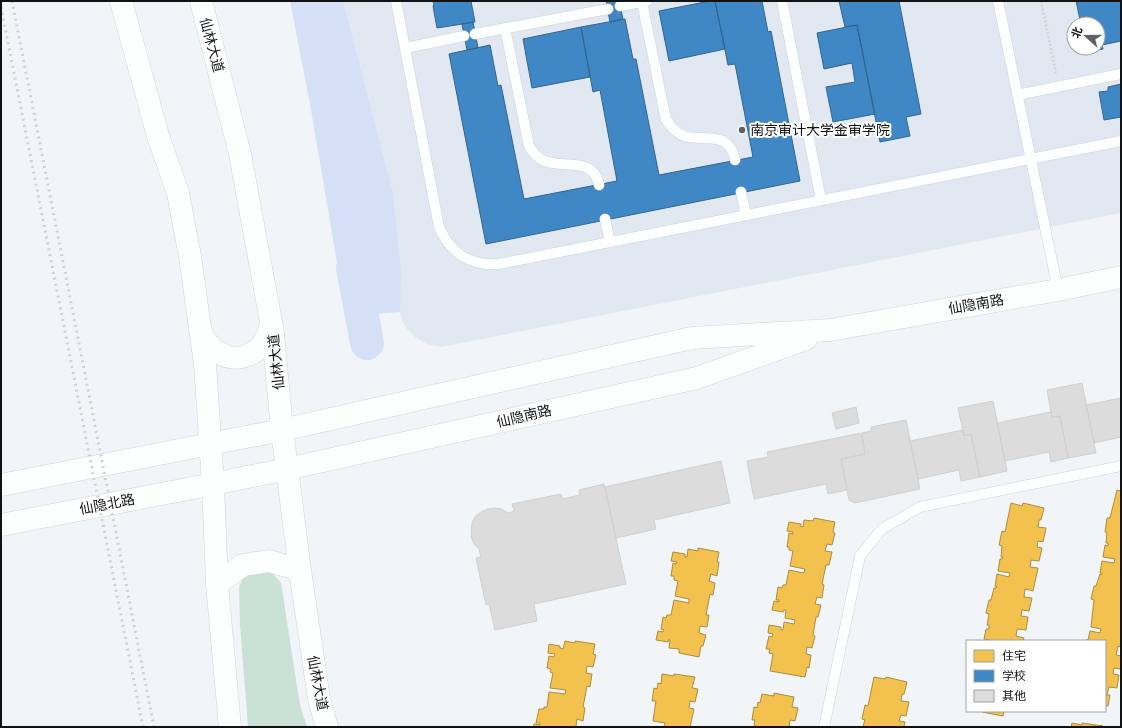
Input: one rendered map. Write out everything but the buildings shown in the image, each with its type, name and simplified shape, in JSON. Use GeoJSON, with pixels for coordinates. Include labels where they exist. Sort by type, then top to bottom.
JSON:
{"type":"FeatureCollection","features":[{"type":"Feature","properties":{"kind":"main road"},"geometry":{"type":"LineString","coordinates":[[121,1],[158,136],[178,193],[190,256],[205,364],[213,484],[217,584],[230,727]]}},
{"type":"Feature","properties":{"kind":"main road","name":"仙林大道"},"geometry":{"type":"LineString","coordinates":[[201,1],[240,154],[271,321],[282,430],[300,570],[319,699],[327,727]]}},
{"type":"Feature","properties":{"kind":"main road","name":"仙隐南路"},"geometry":{"type":"LineString","coordinates":[[210,444],[282,430],[692,338],[830,330],[1058,290],[1121,277]]}},
{"type":"Feature","properties":{"kind":"main road"},"geometry":{"type":"LineString","coordinates":[[201,332],[205,341],[219,354],[237,358],[247,356],[261,346],[267,339],[271,321]]}},
{"type":"Feature","properties":{"kind":"main road","name":"仙隐南路"},"geometry":{"type":"LineString","coordinates":[[213,484],[697,378],[830,330]]}},
{"type":"Feature","properties":{"kind":"main road"},"geometry":{"type":"LineString","coordinates":[[1,485],[210,444]]}},
{"type":"Feature","properties":{"kind":"main road","name":"仙隐北路"},"geometry":{"type":"LineString","coordinates":[[1,525],[213,484]]}},
{"type":"Feature","properties":{"kind":"main road"},"geometry":{"type":"LineString","coordinates":[[217,584],[243,565],[270,561],[300,570]]}},
{"type":"Feature","properties":{"kind":"lane"},"geometry":{"type":"LineString","coordinates":[[396,1],[440,227],[446,240],[455,251],[463,257],[480,264],[499,264],[1121,141]]}},
{"type":"Feature","properties":{"kind":"lane"},"geometry":{"type":"LineString","coordinates":[[782,1],[821,200]]}},
{"type":"Feature","properties":{"kind":"lane"},"geometry":{"type":"LineString","coordinates":[[998,1],[1058,290]]}},
{"type":"Feature","properties":{"kind":"lane"},"geometry":{"type":"LineString","coordinates":[[620,6],[644,2],[666,120],[674,130],[686,136],[716,138],[723,142],[734,154],[735,160]]}},
{"type":"Feature","properties":{"kind":"lane"},"geometry":{"type":"LineString","coordinates":[[475,34],[608,9]]}},
{"type":"Feature","properties":{"kind":"lane"},"geometry":{"type":"LineString","coordinates":[[505,28],[529,146],[538,158],[545,162],[572,164],[585,167],[595,175],[599,185]]}},
{"type":"Feature","properties":{"kind":"lane"},"geometry":{"type":"LineString","coordinates":[[405,48],[464,36]]}},
{"type":"Feature","properties":{"kind":"lane"},"geometry":{"type":"LineString","coordinates":[[1017,95],[1121,74]]}},
{"type":"Feature","properties":{"kind":"lane"},"geometry":{"type":"LineString","coordinates":[[741,192],[746,215]]}},
{"type":"Feature","properties":{"kind":"lane"},"geometry":{"type":"LineString","coordinates":[[606,219],[610,242]]}},
{"type":"Feature","properties":{"kind":"lane"},"geometry":{"type":"LineString","coordinates":[[824,727],[860,556],[882,529],[920,507],[1121,466]]}},
{"type":"Feature","properties":{"kind":"path"},"geometry":{"type":"LineString","coordinates":[[1041,1],[1059,87]]}},
{"type":"Feature","properties":{"kind":"shaded area","name":"南京审计大学金审学院"},"geometry":{"type":"Polygon","coordinates":[[[336,1],[1121,1],[1121,213],[441,347],[427,344],[416,338],[406,328],[401,318],[336,1]]]}},
{"type":"Feature","properties":{"kind":"green space"},"geometry":{"type":"Polygon","coordinates":[[[265,570],[274,575],[281,583],[300,705],[307,727],[248,727],[240,625],[239,587],[244,576],[265,570]]]}},
{"type":"Feature","properties":{"kind":"water"},"geometry":{"type":"Polygon","coordinates":[[[290,1],[343,1],[393,194],[401,271],[400,312],[346,316],[310,104],[290,1]]]}},
{"type":"Feature","properties":{"kind":"waterway"},"geometry":{"type":"LineString","coordinates":[[353,268],[367,343]]}},
{"type":"Feature","properties":{"kind":"railway"},"geometry":{"type":"LineString","coordinates":[[12,1],[154,727]]}},
{"type":"Feature","properties":{"kind":"railway"},"geometry":{"type":"LineString","coordinates":[[1,7],[143,727]]}},
{"type":"Feature","properties":{"kind":"place","name":"南京审计大学金审学院"},"geometry":{"type":"Point","coordinates":[742,130]}}]}
